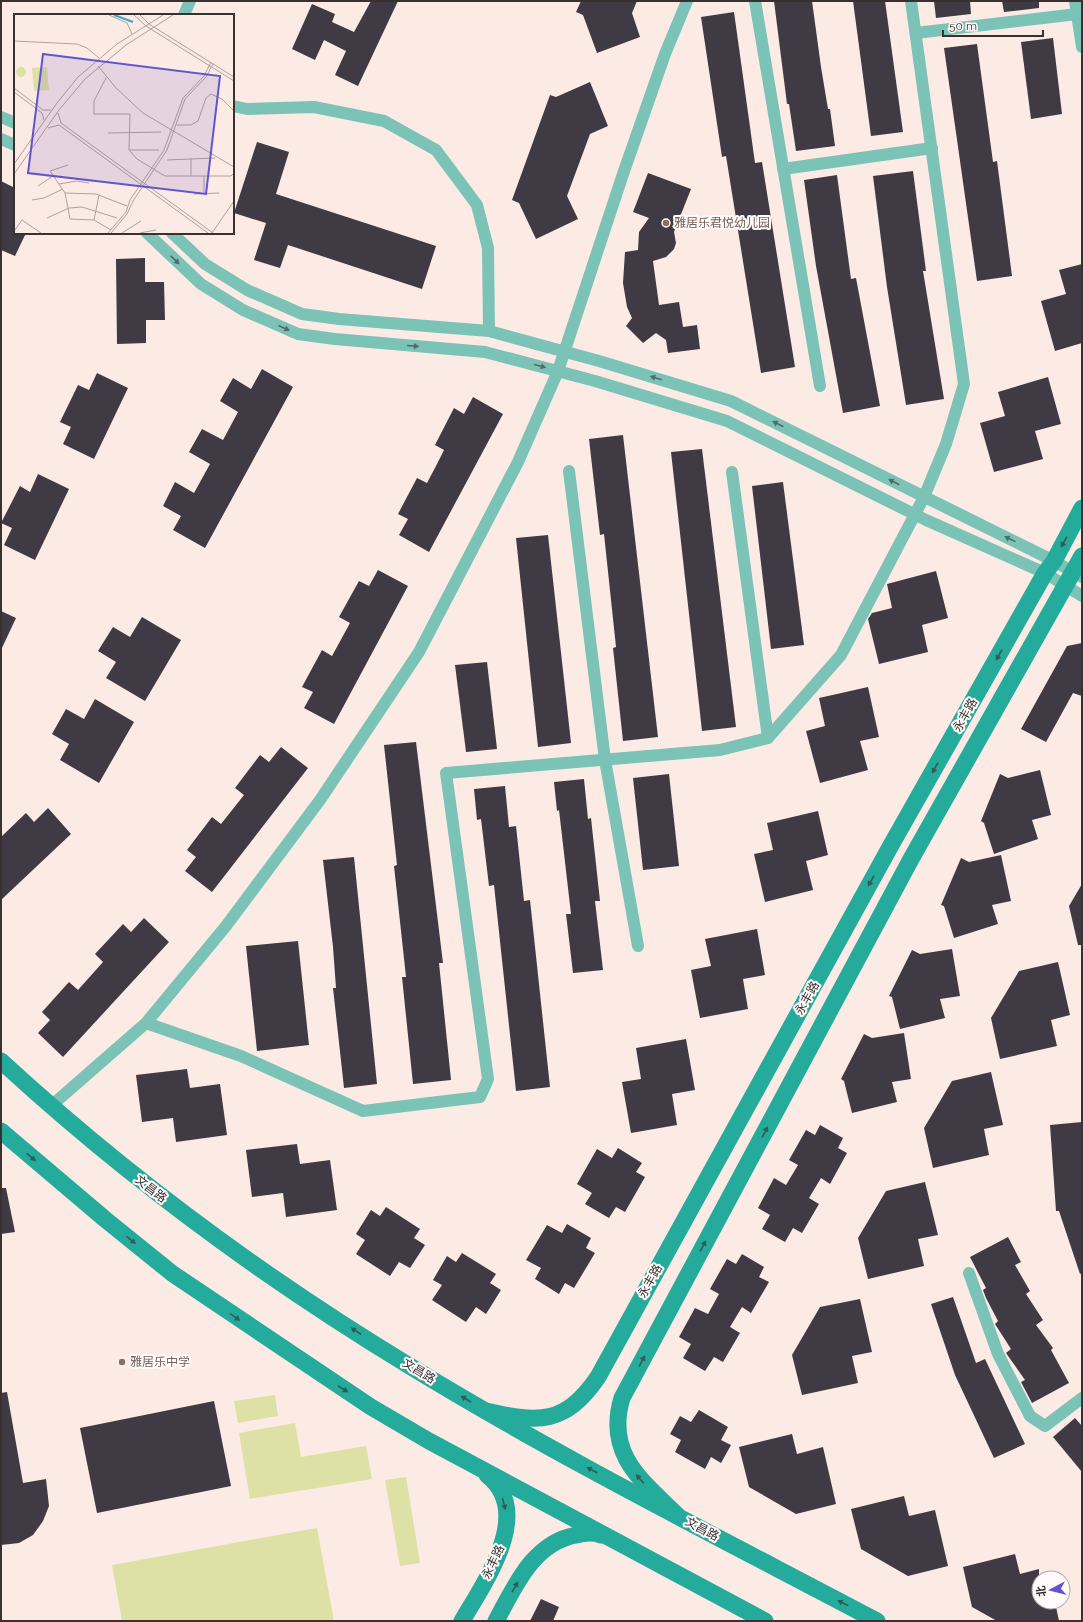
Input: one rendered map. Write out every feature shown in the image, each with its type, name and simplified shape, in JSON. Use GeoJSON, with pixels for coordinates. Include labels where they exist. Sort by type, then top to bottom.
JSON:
{"type":"FeatureCollection","features":[{"type":"Feature","properties":{"kind":"street"},"geometry":{"type":"LineString","coordinates":[[184,14],[190,1]]}},
{"type":"Feature","properties":{"kind":"street"},"geometry":{"type":"LineString","coordinates":[[51,1106],[146,1023],[226,926],[315,806],[419,652],[518,462],[558,371],[623,174],[665,54],[687,1]]}},
{"type":"Feature","properties":{"kind":"street"},"geometry":{"type":"LineString","coordinates":[[754,1],[820,386]]}},
{"type":"Feature","properties":{"kind":"street"},"geometry":{"type":"LineString","coordinates":[[146,1023],[242,1056],[363,1111],[480,1097],[488,1079],[446,773],[720,750],[768,738],[841,655],[924,497],[946,444],[964,384],[911,1]]}},
{"type":"Feature","properties":{"kind":"street"},"geometry":{"type":"LineString","coordinates":[[1075,1],[1082,47]]}},
{"type":"Feature","properties":{"kind":"street"},"geometry":{"type":"LineString","coordinates":[[916,33],[1077,14]]}},
{"type":"Feature","properties":{"kind":"street"},"geometry":{"type":"LineString","coordinates":[[234,106],[247,109],[314,106],[384,121],[436,150],[478,205],[488,248],[489,331]]}},
{"type":"Feature","properties":{"kind":"street"},"geometry":{"type":"LineString","coordinates":[[1,117],[14,123]]}},
{"type":"Feature","properties":{"kind":"street"},"geometry":{"type":"LineString","coordinates":[[1,139],[14,145]]}},
{"type":"Feature","properties":{"kind":"street"},"geometry":{"type":"LineString","coordinates":[[783,169],[932,148]]}},
{"type":"Feature","properties":{"kind":"street"},"geometry":{"type":"LineString","coordinates":[[148,234],[201,284],[243,310],[298,334],[335,339],[485,352],[558,371],[727,421],[915,515],[1049,567],[1073,579]]}},
{"type":"Feature","properties":{"kind":"street"},"geometry":{"type":"LineString","coordinates":[[173,234],[211,267],[247,290],[302,314],[489,331],[731,401],[924,497],[1073,579],[1082,596]]}},
{"type":"Feature","properties":{"kind":"street"},"geometry":{"type":"LineString","coordinates":[[569,471],[605,760],[638,946]]}},
{"type":"Feature","properties":{"kind":"street"},"geometry":{"type":"LineString","coordinates":[[732,472],[768,738]]}},
{"type":"Feature","properties":{"kind":"street","name":"永丰路"},"geometry":{"type":"LineString","coordinates":[[486,1411],[528,1419],[557,1415],[579,1402],[598,1377],[894,840],[1082,508]]}},
{"type":"Feature","properties":{"kind":"street","name":"永丰路"},"geometry":{"type":"LineString","coordinates":[[678,1516],[644,1483],[630,1467],[622,1453],[616,1424],[622,1398],[911,859],[1073,579],[1082,556]]}},
{"type":"Feature","properties":{"kind":"street","name":"文昌路"},"geometry":{"type":"LineString","coordinates":[[1,1061],[104,1151],[175,1208],[240,1255],[406,1364],[486,1411],[678,1516],[878,1621]]}},
{"type":"Feature","properties":{"kind":"street"},"geometry":{"type":"LineString","coordinates":[[1,1131],[172,1274],[371,1407],[472,1464],[764,1621]]}},
{"type":"Feature","properties":{"kind":"street"},"geometry":{"type":"LineString","coordinates":[[969,1273],[998,1354],[1030,1416],[1045,1426],[1082,1398]]}},
{"type":"Feature","properties":{"kind":"street","name":"永丰路"},"geometry":{"type":"LineString","coordinates":[[462,1621],[499,1552],[507,1520],[505,1504],[499,1489],[492,1480],[472,1464]]}},
{"type":"Feature","properties":{"kind":"street"},"geometry":{"type":"LineString","coordinates":[[496,1621],[518,1580],[551,1543],[568,1536],[583,1533],[596,1533],[615,1541]]}},
{"type":"Feature","properties":{"kind":"green space"},"geometry":{"type":"Polygon","coordinates":[[[275,1395],[278,1416],[238,1423],[234,1401],[275,1395]]]}},
{"type":"Feature","properties":{"kind":"green space"},"geometry":{"type":"Polygon","coordinates":[[[295,1423],[301,1457],[366,1446],[372,1479],[250,1499],[239,1433],[295,1423]]]}},
{"type":"Feature","properties":{"kind":"green space"},"geometry":{"type":"Polygon","coordinates":[[[406,1477],[420,1563],[400,1566],[385,1480],[406,1477]]]}},
{"type":"Feature","properties":{"kind":"green space"},"geometry":{"type":"Polygon","coordinates":[[[317,1528],[334,1621],[122,1621],[112,1565],[317,1528]]]}},
{"type":"Feature","properties":{"kind":"building"},"geometry":{"type":"Polygon","coordinates":[[[371,1],[398,1],[358,86],[335,75],[346,51],[324,40],[315,60],[292,49],[312,4],[335,14],[332,22],[354,32],[371,1]]]}},
{"type":"Feature","properties":{"kind":"building"},"geometry":{"type":"Polygon","coordinates":[[[581,1],[637,1],[632,13],[640,37],[597,53],[583,15],[576,12],[581,1]]]}},
{"type":"Feature","properties":{"kind":"building"},"geometry":{"type":"Polygon","coordinates":[[[774,1],[812,1],[821,67],[828,109],[830,109],[835,146],[796,151],[789,104],[787,104],[774,1]]]}},
{"type":"Feature","properties":{"kind":"building"},"geometry":{"type":"Polygon","coordinates":[[[853,1],[885,1],[903,132],[871,136],[853,1]]]}},
{"type":"Feature","properties":{"kind":"building"},"geometry":{"type":"Polygon","coordinates":[[[934,1],[970,1],[971,14],[936,18],[934,1]]]}},
{"type":"Feature","properties":{"kind":"building"},"geometry":{"type":"Polygon","coordinates":[[[1002,1],[1039,1],[1039,8],[1004,12],[1002,1]]]}},
{"type":"Feature","properties":{"kind":"building"},"geometry":{"type":"Polygon","coordinates":[[[734,12],[755,163],[762,162],[795,367],[761,373],[726,156],[722,157],[701,17],[734,12]]]}},
{"type":"Feature","properties":{"kind":"building"},"geometry":{"type":"Polygon","coordinates":[[[1053,38],[1062,114],[1031,119],[1021,42],[1053,38]]]}},
{"type":"Feature","properties":{"kind":"building"},"geometry":{"type":"Polygon","coordinates":[[[977,44],[993,162],[997,161],[1012,276],[977,281],[944,48],[977,44]]]}},
{"type":"Feature","properties":{"kind":"building"},"geometry":{"type":"Polygon","coordinates":[[[590,82],[608,126],[590,134],[567,196],[578,219],[536,239],[519,203],[512,200],[550,95],[556,97],[590,82]]]}},
{"type":"Feature","properties":{"kind":"building"},"geometry":{"type":"Polygon","coordinates":[[[257,142],[289,152],[276,194],[436,246],[422,289],[288,245],[280,268],[254,260],[266,223],[234,213],[257,142]]]}},
{"type":"Feature","properties":{"kind":"building"},"geometry":{"type":"Polygon","coordinates":[[[913,171],[926,271],[923,271],[944,399],[906,405],[887,287],[873,176],[913,171]]]}},
{"type":"Feature","properties":{"kind":"building"},"geometry":{"type":"Polygon","coordinates":[[[648,173],[691,189],[674,232],[676,243],[674,249],[666,257],[653,261],[659,305],[679,302],[683,327],[697,325],[700,349],[668,353],[666,340],[656,333],[643,343],[626,326],[632,318],[627,307],[623,283],[625,252],[638,250],[639,232],[649,218],[633,212],[648,173]]]}},
{"type":"Feature","properties":{"kind":"building"},"geometry":{"type":"Polygon","coordinates":[[[837,175],[851,279],[856,278],[880,406],[843,413],[816,266],[804,180],[837,175]]]}},
{"type":"Feature","properties":{"kind":"building"},"geometry":{"type":"Polygon","coordinates":[[[1,181],[14,188],[14,234],[26,234],[15,256],[1,250],[1,181]]]}},
{"type":"Feature","properties":{"kind":"building"},"geometry":{"type":"Polygon","coordinates":[[[145,258],[145,282],[164,282],[165,320],[146,320],[146,343],[117,344],[116,259],[145,258]]]}},
{"type":"Feature","properties":{"kind":"building"},"geometry":{"type":"Polygon","coordinates":[[[1082,264],[1082,343],[1055,351],[1041,301],[1066,294],[1059,270],[1082,264]]]}},
{"type":"Feature","properties":{"kind":"building"},"geometry":{"type":"Polygon","coordinates":[[[262,369],[293,387],[205,548],[173,530],[181,516],[163,506],[175,482],[194,493],[210,464],[189,452],[202,429],[223,440],[238,412],[220,401],[233,378],[251,389],[262,369]]]}},
{"type":"Feature","properties":{"kind":"building"},"geometry":{"type":"Polygon","coordinates":[[[97,373],[128,388],[94,459],[63,444],[71,427],[60,422],[78,385],[89,390],[97,373]]]}},
{"type":"Feature","properties":{"kind":"building"},"geometry":{"type":"Polygon","coordinates":[[[1048,377],[1061,424],[1035,431],[1043,459],[994,472],[980,423],[1005,416],[998,392],[1048,377]]]}},
{"type":"Feature","properties":{"kind":"building"},"geometry":{"type":"Polygon","coordinates":[[[473,397],[503,414],[429,552],[399,535],[408,519],[398,514],[417,478],[427,483],[436,466],[444,450],[435,445],[454,408],[464,414],[473,397]]]}},
{"type":"Feature","properties":{"kind":"building"},"geometry":{"type":"Polygon","coordinates":[[[623,435],[658,737],[623,741],[613,648],[616,647],[604,534],[600,535],[589,439],[623,435]]]}},
{"type":"Feature","properties":{"kind":"building"},"geometry":{"type":"Polygon","coordinates":[[[702,449],[736,727],[702,731],[671,452],[702,449]]]}},
{"type":"Feature","properties":{"kind":"building"},"geometry":{"type":"Polygon","coordinates":[[[38,474],[69,489],[35,560],[4,545],[12,528],[1,523],[20,486],[30,492],[38,474]]]}},
{"type":"Feature","properties":{"kind":"building"},"geometry":{"type":"Polygon","coordinates":[[[783,482],[804,645],[771,649],[752,486],[783,482]]]}},
{"type":"Feature","properties":{"kind":"building"},"geometry":{"type":"Polygon","coordinates":[[[548,535],[571,743],[538,747],[516,538],[548,535]]]}},
{"type":"Feature","properties":{"kind":"building"},"geometry":{"type":"Polygon","coordinates":[[[378,570],[408,586],[334,724],[304,708],[313,692],[302,687],[322,650],[332,656],[350,623],[339,617],[359,581],[369,586],[378,570]]]}},
{"type":"Feature","properties":{"kind":"building"},"geometry":{"type":"Polygon","coordinates":[[[936,571],[948,618],[922,625],[928,652],[879,664],[868,619],[872,613],[892,608],[887,584],[936,571]]]}},
{"type":"Feature","properties":{"kind":"building"},"geometry":{"type":"Polygon","coordinates":[[[1,611],[16,618],[1,650],[1,611]]]}},
{"type":"Feature","properties":{"kind":"building"},"geometry":{"type":"Polygon","coordinates":[[[142,617],[181,640],[145,701],[106,678],[116,662],[98,651],[113,627],[130,637],[142,617]]]}},
{"type":"Feature","properties":{"kind":"building"},"geometry":{"type":"Polygon","coordinates":[[[1082,643],[1082,696],[1073,693],[1046,742],[1021,729],[1067,646],[1082,643]]]}},
{"type":"Feature","properties":{"kind":"building"},"geometry":{"type":"Polygon","coordinates":[[[487,662],[497,749],[466,752],[455,665],[487,662]]]}},
{"type":"Feature","properties":{"kind":"building"},"geometry":{"type":"Polygon","coordinates":[[[868,687],[879,737],[860,741],[868,770],[820,783],[806,731],[825,726],[819,698],[868,687]]]}},
{"type":"Feature","properties":{"kind":"building"},"geometry":{"type":"Polygon","coordinates":[[[95,699],[134,722],[99,783],[60,760],[69,744],[52,734],[66,709],[84,719],[95,699]]]}},
{"type":"Feature","properties":{"kind":"building"},"geometry":{"type":"Polygon","coordinates":[[[416,742],[443,963],[439,963],[451,1080],[413,1084],[402,977],[406,977],[394,866],[397,865],[384,745],[416,742]]]}},
{"type":"Feature","properties":{"kind":"building"},"geometry":{"type":"Polygon","coordinates":[[[281,747],[308,768],[212,892],[185,871],[196,857],[187,850],[212,817],[221,824],[244,795],[235,788],[260,755],[269,762],[281,747]]]}},
{"type":"Feature","properties":{"kind":"building"},"geometry":{"type":"Polygon","coordinates":[[[1040,770],[1051,815],[1032,820],[1038,839],[994,854],[984,823],[981,821],[1000,774],[1008,778],[1040,770]]]}},
{"type":"Feature","properties":{"kind":"building"},"geometry":{"type":"Polygon","coordinates":[[[669,774],[679,866],[643,870],[633,778],[669,774]]]}},
{"type":"Feature","properties":{"kind":"building"},"geometry":{"type":"Polygon","coordinates":[[[584,779],[588,819],[591,818],[600,901],[595,901],[603,970],[573,973],[566,914],[571,914],[559,810],[557,811],[554,782],[584,779]]]}},
{"type":"Feature","properties":{"kind":"building"},"geometry":{"type":"Polygon","coordinates":[[[505,786],[509,827],[516,826],[524,901],[530,900],[550,1087],[516,1091],[494,885],[489,886],[481,819],[477,820],[474,789],[505,786]]]}},
{"type":"Feature","properties":{"kind":"building"},"geometry":{"type":"Polygon","coordinates":[[[48,808],[71,834],[1,900],[1,837],[26,813],[34,822],[48,808]]]}},
{"type":"Feature","properties":{"kind":"building"},"geometry":{"type":"Polygon","coordinates":[[[818,811],[828,855],[806,861],[813,890],[765,902],[754,854],[773,850],[767,823],[818,811]]]}},
{"type":"Feature","properties":{"kind":"building"},"geometry":{"type":"Polygon","coordinates":[[[1001,855],[1011,901],[992,905],[998,924],[954,938],[944,906],[941,905],[961,858],[969,862],[1001,855]]]}},
{"type":"Feature","properties":{"kind":"building"},"geometry":{"type":"Polygon","coordinates":[[[354,857],[377,1084],[344,1088],[333,988],[336,988],[333,947],[323,860],[354,857]]]}},
{"type":"Feature","properties":{"kind":"building"},"geometry":{"type":"Polygon","coordinates":[[[1082,884],[1082,945],[1078,945],[1069,906],[1082,884]]]}},
{"type":"Feature","properties":{"kind":"building"},"geometry":{"type":"Polygon","coordinates":[[[144,918],[169,942],[63,1057],[38,1033],[50,1020],[42,1012],[69,982],[78,990],[103,962],[95,954],[123,924],[131,932],[144,918]]]}},
{"type":"Feature","properties":{"kind":"building"},"geometry":{"type":"Polygon","coordinates":[[[757,929],[765,975],[743,979],[748,1009],[700,1018],[691,970],[711,966],[705,939],[757,929]]]}},
{"type":"Feature","properties":{"kind":"building"},"geometry":{"type":"Polygon","coordinates":[[[298,941],[309,1045],[257,1051],[246,946],[298,941]]]}},
{"type":"Feature","properties":{"kind":"building"},"geometry":{"type":"Polygon","coordinates":[[[952,949],[960,996],[940,999],[945,1018],[900,1029],[892,997],[889,996],[912,950],[920,954],[952,949]]]}},
{"type":"Feature","properties":{"kind":"building"},"geometry":{"type":"Polygon","coordinates":[[[1058,962],[1070,1015],[1051,1020],[1057,1046],[1000,1059],[991,1018],[1019,971],[1058,962]]]}},
{"type":"Feature","properties":{"kind":"building"},"geometry":{"type":"Polygon","coordinates":[[[904,1033],[911,1079],[892,1082],[897,1102],[852,1113],[844,1081],[841,1079],[864,1034],[872,1038],[904,1033]]]}},
{"type":"Feature","properties":{"kind":"building"},"geometry":{"type":"Polygon","coordinates":[[[686,1039],[695,1090],[672,1094],[677,1125],[631,1133],[622,1082],[641,1079],[636,1048],[686,1039]]]}},
{"type":"Feature","properties":{"kind":"building"},"geometry":{"type":"Polygon","coordinates":[[[187,1069],[190,1088],[220,1084],[227,1135],[176,1142],[173,1118],[142,1122],[136,1075],[187,1069]]]}},
{"type":"Feature","properties":{"kind":"building"},"geometry":{"type":"Polygon","coordinates":[[[991,1072],[1003,1125],[984,1129],[989,1155],[933,1168],[924,1128],[952,1081],[991,1072]]]}},
{"type":"Feature","properties":{"kind":"building"},"geometry":{"type":"Polygon","coordinates":[[[1082,1122],[1082,1273],[1080,1274],[1059,1211],[1056,1211],[1050,1125],[1082,1122]]]}},
{"type":"Feature","properties":{"kind":"building"},"geometry":{"type":"Polygon","coordinates":[[[820,1125],[843,1138],[838,1148],[847,1153],[830,1184],[821,1178],[809,1198],[819,1204],[802,1233],[793,1228],[785,1242],[762,1229],[770,1215],[758,1208],[774,1178],[786,1185],[798,1165],[789,1160],[806,1130],[815,1135],[820,1125]]]}},
{"type":"Feature","properties":{"kind":"building"},"geometry":{"type":"Polygon","coordinates":[[[297,1144],[300,1164],[330,1160],[337,1210],[286,1217],[283,1193],[252,1197],[246,1150],[297,1144]]]}},
{"type":"Feature","properties":{"kind":"building"},"geometry":{"type":"Polygon","coordinates":[[[618,1148],[642,1163],[636,1172],[645,1177],[625,1212],[616,1207],[609,1218],[585,1204],[592,1193],[577,1184],[597,1149],[612,1158],[618,1148]]]}},
{"type":"Feature","properties":{"kind":"building"},"geometry":{"type":"Polygon","coordinates":[[[925,1182],[938,1235],[918,1239],[924,1266],[868,1279],[858,1238],[886,1191],[925,1182]]]}},
{"type":"Feature","properties":{"kind":"building"},"geometry":{"type":"Polygon","coordinates":[[[1,1188],[6,1188],[15,1232],[1,1234],[1,1188]]]}},
{"type":"Feature","properties":{"kind":"building"},"geometry":{"type":"Polygon","coordinates":[[[386,1207],[420,1229],[414,1238],[425,1245],[410,1268],[399,1262],[390,1276],[356,1254],[365,1240],[356,1234],[371,1210],[380,1216],[386,1207]]]}},
{"type":"Feature","properties":{"kind":"building"},"geometry":{"type":"Polygon","coordinates":[[[567,1224],[591,1238],[586,1248],[595,1253],[574,1288],[565,1283],[559,1294],[535,1279],[541,1268],[526,1260],[547,1225],[562,1233],[567,1224]]]}},
{"type":"Feature","properties":{"kind":"building"},"geometry":{"type":"Polygon","coordinates":[[[1008,1237],[1021,1262],[1015,1265],[1030,1291],[1026,1294],[1043,1320],[1036,1325],[1053,1348],[1051,1350],[1069,1383],[1032,1403],[1021,1382],[1025,1380],[1006,1353],[1011,1349],[995,1324],[998,1321],[983,1290],[986,1288],[970,1257],[1008,1237]]]}},
{"type":"Feature","properties":{"kind":"building"},"geometry":{"type":"Polygon","coordinates":[[[462,1253],[496,1274],[490,1283],[501,1290],[486,1314],[476,1307],[466,1322],[432,1300],[442,1285],[433,1280],[447,1256],[456,1262],[462,1253]]]}},
{"type":"Feature","properties":{"kind":"building"},"geometry":{"type":"Polygon","coordinates":[[[742,1254],[764,1267],[759,1277],[769,1282],[751,1313],[742,1307],[730,1327],[740,1333],[723,1362],[714,1357],[705,1371],[683,1358],[691,1344],[679,1337],[695,1308],[708,1314],[719,1294],[710,1289],[727,1259],[736,1264],[742,1254]]]}},
{"type":"Feature","properties":{"kind":"building"},"geometry":{"type":"Polygon","coordinates":[[[953,1297],[976,1363],[985,1359],[1025,1444],[994,1458],[955,1375],[931,1304],[953,1297]]]}},
{"type":"Feature","properties":{"kind":"building"},"geometry":{"type":"Polygon","coordinates":[[[860,1299],[872,1352],[852,1356],[858,1383],[802,1395],[792,1355],[820,1307],[860,1299]]]}},
{"type":"Feature","properties":{"kind":"building"},"geometry":{"type":"Polygon","coordinates":[[[7,1392],[23,1483],[46,1479],[49,1506],[43,1521],[33,1535],[19,1543],[1,1545],[1,1393],[7,1392]]]}},
{"type":"Feature","properties":{"kind":"building"},"geometry":{"type":"Polygon","coordinates":[[[214,1401],[231,1486],[97,1513],[80,1428],[214,1401]]]}},
{"type":"Feature","properties":{"kind":"building"},"geometry":{"type":"Polygon","coordinates":[[[699,1410],[728,1427],[721,1440],[731,1445],[721,1463],[711,1457],[705,1469],[675,1452],[681,1440],[670,1434],[680,1416],[691,1422],[699,1410]]]}},
{"type":"Feature","properties":{"kind":"building"},"geometry":{"type":"Polygon","coordinates":[[[1075,1418],[1082,1426],[1082,1472],[1053,1437],[1075,1418]]]}},
{"type":"Feature","properties":{"kind":"building"},"geometry":{"type":"Polygon","coordinates":[[[792,1434],[797,1454],[823,1447],[836,1504],[796,1514],[749,1487],[739,1447],[792,1434]]]}},
{"type":"Feature","properties":{"kind":"building"},"geometry":{"type":"Polygon","coordinates":[[[904,1496],[909,1516],[935,1510],[948,1566],[908,1576],[861,1549],[851,1509],[904,1496]]]}},
{"type":"Feature","properties":{"kind":"building"},"geometry":{"type":"Polygon","coordinates":[[[1015,1554],[1020,1574],[1031,1571],[1031,1610],[1057,1610],[1059,1621],[997,1621],[972,1607],[963,1567],[1015,1554]]]}},
{"type":"Feature","properties":{"kind":"building"},"geometry":{"type":"Polygon","coordinates":[[[541,1599],[559,1607],[553,1621],[530,1621],[541,1599]]]}},
{"type":"Feature","properties":{"kind":"place","name":"雅居乐君悦幼儿园"},"geometry":{"type":"Point","coordinates":[666,223]}},
{"type":"Feature","properties":{"kind":"place","name":"雅居乐中学"},"geometry":{"type":"Point","coordinates":[122,1362]}}]}
